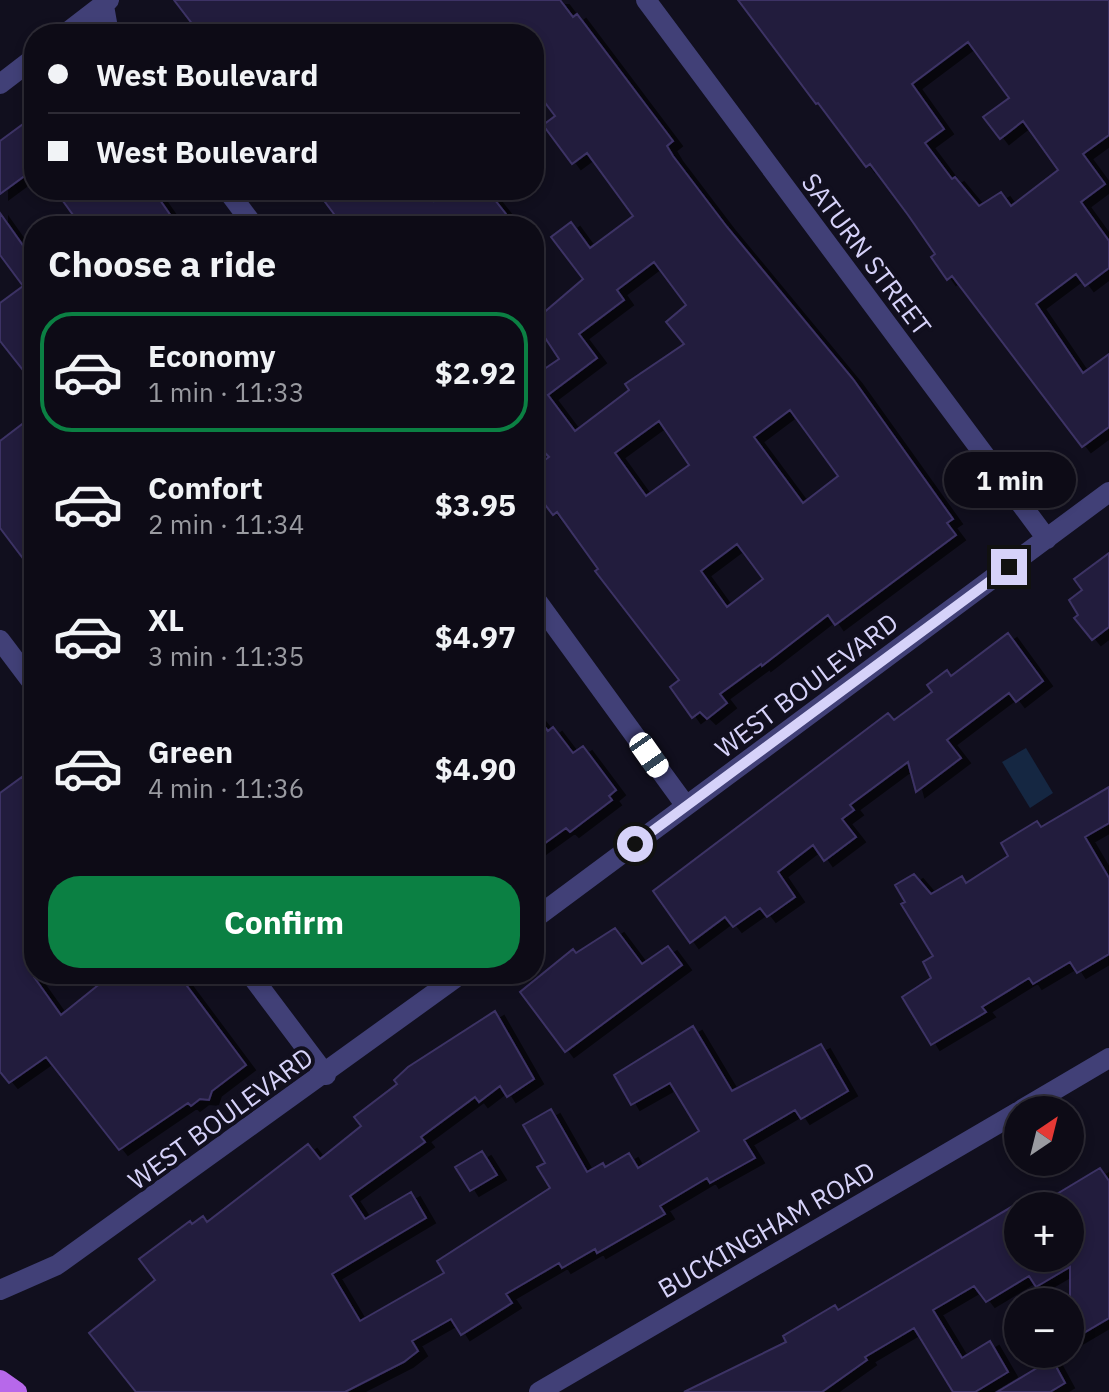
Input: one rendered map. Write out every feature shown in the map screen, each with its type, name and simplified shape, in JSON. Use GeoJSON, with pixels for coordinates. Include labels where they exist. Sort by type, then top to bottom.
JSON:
{"type":"FeatureCollection","features":[{"type":"Feature","properties":{"kind":"main road"},"geometry":{"type":"LineString","coordinates":[[0,1380],[17,1392]]}},
{"type":"Feature","properties":{"kind":"street","name":"SATURN STREET"},"geometry":{"type":"LineString","coordinates":[[646,0],[1047,539]]}},
{"type":"Feature","properties":{"kind":"street"},"geometry":{"type":"LineString","coordinates":[[77,24],[106,1]]}},
{"type":"Feature","properties":{"kind":"street"},"geometry":{"type":"LineString","coordinates":[[106,1],[108,24]]}},
{"type":"Feature","properties":{"kind":"street"},"geometry":{"type":"LineString","coordinates":[[0,84],[24,66]]}},
{"type":"Feature","properties":{"kind":"street","name":"WEST BOULEVARD"},"geometry":{"type":"LineString","coordinates":[[544,912],[1109,492]]}},
{"type":"Feature","properties":{"kind":"street"},"geometry":{"type":"LineString","coordinates":[[544,611],[686,806]]}},
{"type":"Feature","properties":{"kind":"street"},"geometry":{"type":"LineString","coordinates":[[0,640],[24,672]]}},
{"type":"Feature","properties":{"kind":"street"},"geometry":{"type":"LineString","coordinates":[[258,984],[326,1075]]}},
{"type":"Feature","properties":{"kind":"street","name":"WEST BOULEVARD"},"geometry":{"type":"LineString","coordinates":[[0,1290],[57,1265],[326,1075],[448,984]]}},
{"type":"Feature","properties":{"kind":"street","name":"BUCKINGHAM ROAD"},"geometry":{"type":"LineString","coordinates":[[1044,1096],[1109,1058]]}},
{"type":"Feature","properties":{"kind":"street","name":"BUCKINGHAM ROAD"},"geometry":{"type":"LineString","coordinates":[[539,1392],[1004,1120]]}},
{"type":"Feature","properties":{"kind":"water"},"geometry":{"type":"Polygon","coordinates":[[[1026,748],[1053,793],[1030,808],[1002,762],[1026,748]]]}},
{"type":"Feature","properties":{"kind":"building"},"geometry":{"type":"Polygon","coordinates":[[[174,0],[560,0],[573,17],[577,14],[673,141],[667,146],[673,156],[727,227],[853,379],[953,519],[947,523],[956,535],[835,625],[828,615],[720,694],[727,703],[707,719],[700,712],[692,718],[670,687],[679,680],[595,571],[598,569],[557,512],[553,515],[544,503],[544,461],[549,457],[544,452],[544,369],[559,359],[544,336],[544,312],[583,279],[551,237],[571,222],[590,248],[633,216],[587,153],[572,164],[544,126],[555,116],[544,101],[544,24],[192,24],[174,0]],[[654,262],[617,290],[624,300],[579,334],[597,358],[548,395],[575,431],[629,390],[625,384],[684,344],[666,322],[686,305],[654,262]],[[790,410],[754,437],[803,503],[838,476],[790,410]],[[659,421],[615,453],[646,496],[689,465],[659,421]],[[737,544],[701,571],[727,607],[763,579],[737,544]]]}},
{"type":"Feature","properties":{"kind":"building"},"geometry":{"type":"Polygon","coordinates":[[[738,0],[1109,0],[1109,135],[1083,154],[1105,184],[1081,202],[1109,241],[1109,268],[1085,286],[1076,274],[1036,304],[1083,373],[1109,354],[1109,427],[1082,447],[952,276],[947,280],[931,257],[935,254],[870,164],[866,167],[738,0]],[[968,42],[912,84],[944,129],[925,143],[952,179],[955,177],[979,206],[1001,192],[1011,206],[1058,170],[1023,121],[1000,139],[983,117],[1009,98],[968,42]]]}},
{"type":"Feature","properties":{"kind":"building"},"geometry":{"type":"Polygon","coordinates":[[[24,123],[24,176],[0,194],[0,141],[24,123]]]}},
{"type":"Feature","properties":{"kind":"building"},"geometry":{"type":"Polygon","coordinates":[[[62,200],[160,200],[171,216],[74,216],[62,200]]]}},
{"type":"Feature","properties":{"kind":"building"},"geometry":{"type":"Polygon","coordinates":[[[324,200],[495,200],[506,214],[503,216],[336,216],[324,200]]]}},
{"type":"Feature","properties":{"kind":"building"},"geometry":{"type":"Polygon","coordinates":[[[0,213],[24,247],[24,371],[0,341],[0,303],[23,286],[0,255],[0,213]]]}},
{"type":"Feature","properties":{"kind":"building"},"geometry":{"type":"Polygon","coordinates":[[[24,423],[24,560],[0,528],[0,441],[24,423]]]}},
{"type":"Feature","properties":{"kind":"building"},"geometry":{"type":"Polygon","coordinates":[[[1109,553],[1109,627],[1092,640],[1074,618],[1078,615],[1069,600],[1082,590],[1074,579],[1109,553]]]}},
{"type":"Feature","properties":{"kind":"building"},"geometry":{"type":"Polygon","coordinates":[[[1008,633],[1043,681],[1016,702],[1009,693],[947,740],[961,758],[916,792],[908,762],[850,805],[854,810],[842,819],[856,837],[824,861],[813,845],[778,872],[795,897],[767,917],[760,908],[733,927],[725,917],[690,943],[653,891],[888,713],[894,720],[932,692],[927,685],[947,670],[951,676],[1008,633]]]}},
{"type":"Feature","properties":{"kind":"building"},"geometry":{"type":"Polygon","coordinates":[[[544,726],[548,731],[553,727],[573,753],[583,746],[616,790],[609,796],[612,800],[570,832],[566,828],[544,844],[544,726]]]}},
{"type":"Feature","properties":{"kind":"building"},"geometry":{"type":"Polygon","coordinates":[[[22,777],[24,780],[24,984],[39,984],[61,1015],[100,984],[185,984],[246,1065],[212,1091],[209,1100],[200,1099],[191,1106],[188,1103],[119,1150],[46,1057],[9,1083],[0,1072],[0,793],[22,777]]]}},
{"type":"Feature","properties":{"kind":"building"},"geometry":{"type":"Polygon","coordinates":[[[1109,787],[1109,823],[1085,837],[1109,878],[1109,954],[1077,973],[1070,962],[1033,984],[1029,978],[982,1007],[986,1012],[931,1045],[902,997],[931,978],[923,962],[933,956],[901,904],[905,902],[895,885],[914,874],[931,894],[962,876],[966,883],[1008,856],[1001,843],[1037,821],[1041,827],[1109,787]]]}},
{"type":"Feature","properties":{"kind":"building"},"geometry":{"type":"Polygon","coordinates":[[[615,928],[642,964],[668,946],[682,965],[565,1052],[520,992],[530,984],[544,984],[544,973],[573,949],[576,953],[615,928]]]}},
{"type":"Feature","properties":{"kind":"building"},"geometry":{"type":"Polygon","coordinates":[[[495,1011],[534,1079],[507,1097],[500,1086],[479,1102],[475,1097],[421,1137],[425,1142],[350,1196],[365,1219],[411,1192],[426,1218],[332,1274],[360,1321],[444,1273],[437,1261],[550,1188],[537,1167],[545,1163],[523,1125],[551,1109],[587,1172],[603,1163],[605,1167],[629,1153],[638,1168],[699,1131],[670,1083],[631,1105],[614,1075],[693,1026],[732,1091],[821,1044],[848,1091],[801,1119],[795,1110],[744,1140],[755,1158],[710,1183],[707,1178],[660,1206],[665,1214],[597,1253],[595,1249],[562,1268],[559,1263],[506,1294],[512,1303],[461,1335],[451,1319],[412,1341],[418,1351],[404,1362],[345,1392],[136,1392],[89,1333],[155,1280],[139,1259],[190,1221],[192,1224],[203,1216],[207,1222],[308,1144],[320,1159],[361,1126],[354,1117],[397,1084],[394,1080],[408,1067],[495,1011]]]}},
{"type":"Feature","properties":{"kind":"building"},"geometry":{"type":"Polygon","coordinates":[[[482,1151],[497,1175],[470,1191],[455,1167],[482,1151]]]}},
{"type":"Feature","properties":{"kind":"building"},"geometry":{"type":"Polygon","coordinates":[[[1100,1168],[1109,1181],[1109,1318],[1084,1333],[1084,1288],[1070,1288],[1070,1272],[1084,1272],[1084,1192],[1060,1192],[1100,1168]]]}},
{"type":"Feature","properties":{"kind":"building"},"geometry":{"type":"Polygon","coordinates":[[[1004,1211],[1004,1272],[1062,1272],[1036,1287],[1029,1276],[1004,1288],[1004,1291],[986,1302],[974,1286],[933,1310],[962,1358],[990,1341],[1008,1372],[975,1392],[953,1392],[914,1328],[865,1357],[867,1360],[822,1392],[684,1392],[786,1342],[783,1336],[835,1305],[838,1310],[1004,1211]]]}},
{"type":"Feature","properties":{"kind":"building"},"geometry":{"type":"Polygon","coordinates":[[[1037,1368],[1057,1368],[1065,1383],[1050,1392],[997,1392],[1037,1368]]]}},
{"type":"Feature","properties":{"kind":"route"},"geometry":{"type":"LineString","coordinates":[[635,844],[1009,567]]}}]}
